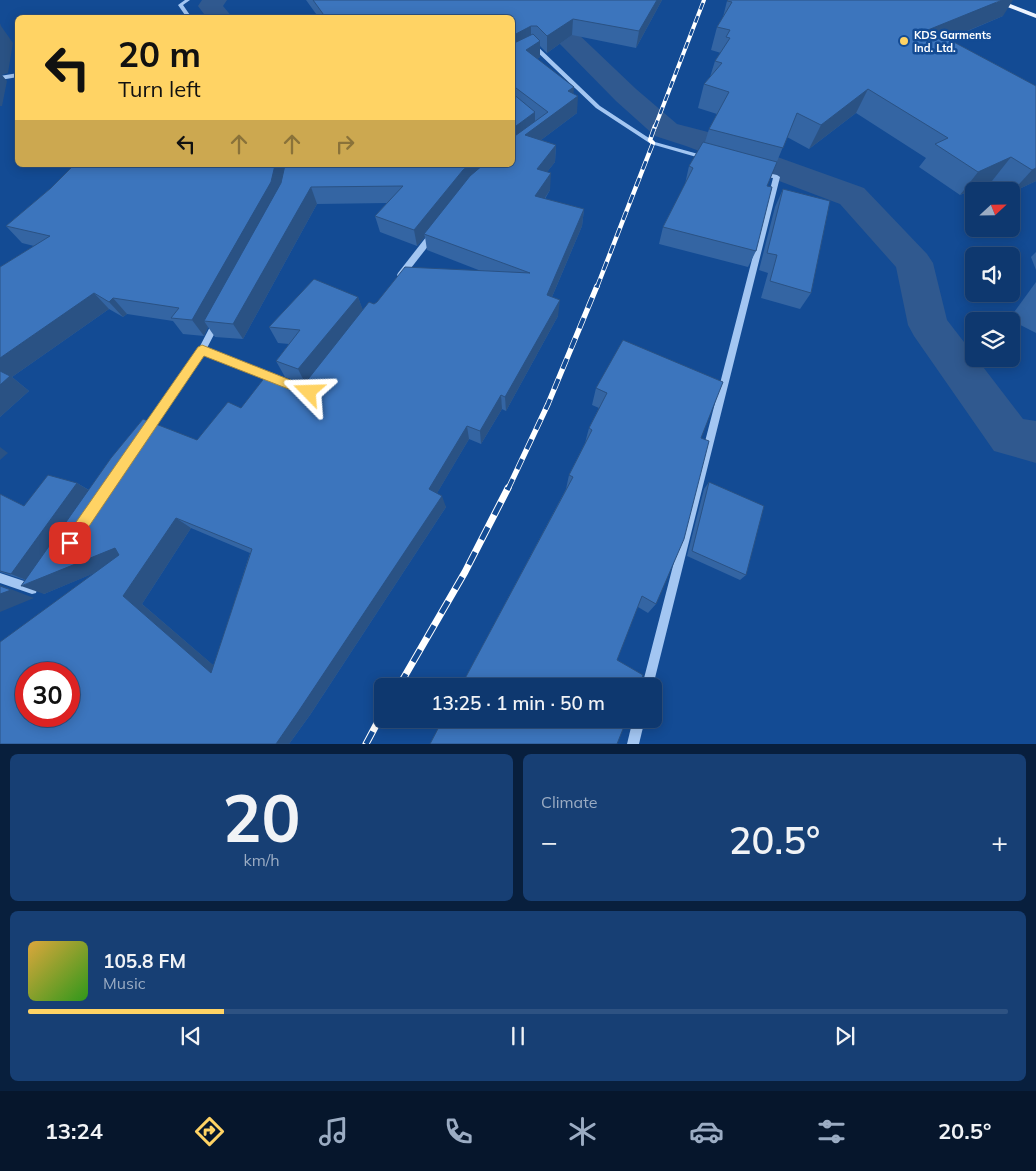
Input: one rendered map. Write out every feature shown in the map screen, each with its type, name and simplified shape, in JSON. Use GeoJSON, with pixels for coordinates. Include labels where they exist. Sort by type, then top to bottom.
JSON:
{"type":"FeatureCollection","features":[{"type":"Feature","properties":{"kind":"main road"},"geometry":{"type":"LineString","coordinates":[[993,0],[1036,16]]}},
{"type":"Feature","properties":{"kind":"street"},"geometry":{"type":"LineString","coordinates":[[188,0],[180,5],[188,15]]}},
{"type":"Feature","properties":{"kind":"street"},"geometry":{"type":"LineString","coordinates":[[515,55],[533,45],[598,107],[653,143],[720,162]]}},
{"type":"Feature","properties":{"kind":"street"},"geometry":{"type":"LineString","coordinates":[[0,78],[15,76]]}},
{"type":"Feature","properties":{"kind":"street"},"geometry":{"type":"LineString","coordinates":[[650,678],[777,177],[748,169]]}},
{"type":"Feature","properties":{"kind":"street"},"geometry":{"type":"LineString","coordinates":[[394,283],[437,229]]}},
{"type":"Feature","properties":{"kind":"street"},"geometry":{"type":"LineString","coordinates":[[141,438],[202,350],[220,316]]}},
{"type":"Feature","properties":{"kind":"street"},"geometry":{"type":"LineString","coordinates":[[202,350],[282,382]]}},
{"type":"Feature","properties":{"kind":"street"},"geometry":{"type":"LineString","coordinates":[[0,578],[37,591],[42,583]]}},
{"type":"Feature","properties":{"kind":"street"},"geometry":{"type":"LineString","coordinates":[[633,744],[637,728]]}},
{"type":"Feature","properties":{"kind":"building"},"geometry":{"type":"Polygon","coordinates":[[[313,0],[657,0],[639,31],[573,19],[547,36],[537,26],[531,26],[515,34],[515,15],[324,15],[313,0]]]}},
{"type":"Feature","properties":{"kind":"building"},"geometry":{"type":"Polygon","coordinates":[[[728,0],[1002,0],[913,36],[950,40],[1036,86],[1036,168],[1032,170],[1011,157],[978,172],[935,144],[948,138],[868,89],[821,125],[797,113],[783,148],[709,129],[729,92],[704,84],[722,63],[715,61],[730,38],[726,37],[730,30],[717,27],[732,2],[728,0]]]}},
{"type":"Feature","properties":{"kind":"building"},"geometry":{"type":"Polygon","coordinates":[[[533,34],[540,41],[526,50],[574,87],[568,91],[578,96],[525,135],[556,145],[537,169],[551,173],[535,196],[584,209],[547,295],[560,300],[505,397],[501,395],[480,431],[467,426],[429,489],[442,496],[276,744],[0,744],[0,642],[119,555],[115,548],[21,586],[111,458],[143,419],[197,440],[228,402],[241,408],[269,372],[300,384],[305,383],[369,302],[374,304],[377,302],[405,267],[530,273],[424,234],[470,176],[481,167],[515,167],[515,136],[548,112],[515,87],[515,43],[533,34]],[[176,518],[123,596],[211,673],[252,549],[176,518]]]}},
{"type":"Feature","properties":{"kind":"building"},"geometry":{"type":"Polygon","coordinates":[[[515,95],[535,112],[515,127],[515,95]]]}},
{"type":"Feature","properties":{"kind":"building"},"geometry":{"type":"Polygon","coordinates":[[[703,142],[777,162],[767,186],[772,187],[756,251],[663,227],[693,168],[689,166],[703,142]]]}},
{"type":"Feature","properties":{"kind":"building"},"geometry":{"type":"Polygon","coordinates":[[[72,167],[275,167],[271,182],[192,320],[171,318],[179,308],[113,298],[109,302],[94,293],[0,358],[0,267],[50,236],[6,226],[51,188],[72,167]]]}},
{"type":"Feature","properties":{"kind":"building"},"geometry":{"type":"Polygon","coordinates":[[[285,167],[467,167],[414,230],[375,216],[403,186],[311,187],[233,324],[204,321],[281,183],[285,167]]]}},
{"type":"Feature","properties":{"kind":"building"},"geometry":{"type":"Polygon","coordinates":[[[783,189],[830,201],[811,293],[770,281],[777,255],[767,253],[783,189]]]}},
{"type":"Feature","properties":{"kind":"building"},"geometry":{"type":"Polygon","coordinates":[[[314,279],[358,297],[298,369],[276,361],[300,330],[269,327],[314,279]]]}},
{"type":"Feature","properties":{"kind":"building"},"geometry":{"type":"Polygon","coordinates":[[[623,340],[723,382],[701,438],[709,441],[684,539],[656,604],[642,596],[617,660],[643,675],[642,678],[465,678],[573,477],[569,475],[592,430],[589,428],[607,393],[596,388],[623,340]]]}},
{"type":"Feature","properties":{"kind":"building"},"geometry":{"type":"Polygon","coordinates":[[[0,371],[10,376],[0,385],[0,371]]]}},
{"type":"Feature","properties":{"kind":"building"},"geometry":{"type":"Polygon","coordinates":[[[48,475],[77,483],[11,574],[0,571],[0,494],[24,506],[48,475]]]}},
{"type":"Feature","properties":{"kind":"building"},"geometry":{"type":"Polygon","coordinates":[[[709,482],[764,506],[746,575],[692,551],[709,482]]]}},
{"type":"Feature","properties":{"kind":"building"},"geometry":{"type":"Polygon","coordinates":[[[0,586],[11,590],[0,594],[0,586]]]}},
{"type":"Feature","properties":{"kind":"building"},"geometry":{"type":"Polygon","coordinates":[[[438,728],[623,728],[617,744],[430,744],[438,728]]]}},
{"type":"Feature","properties":{"kind":"waterway"},"geometry":{"type":"LineString","coordinates":[[215,0],[210,6],[218,15]]}},
{"type":"Feature","properties":{"kind":"waterway"},"geometry":{"type":"LineString","coordinates":[[515,22],[566,36],[626,95],[666,130],[697,139],[852,196],[914,263],[928,325],[1010,437],[1036,442]]}},
{"type":"Feature","properties":{"kind":"railway"},"geometry":{"type":"LineString","coordinates":[[655,127],[704,0]]}},
{"type":"Feature","properties":{"kind":"railway"},"geometry":{"type":"LineString","coordinates":[[597,287],[653,143],[650,140],[655,126]]}},
{"type":"Feature","properties":{"kind":"railway"},"geometry":{"type":"LineString","coordinates":[[508,489],[548,404],[597,286]]}},
{"type":"Feature","properties":{"kind":"railway"},"geometry":{"type":"LineString","coordinates":[[404,678],[465,572],[508,488]]}},
{"type":"Feature","properties":{"kind":"railway"},"geometry":{"type":"LineString","coordinates":[[366,744],[375,728]]}},
{"type":"Feature","properties":{"kind":"place","name":"KDS Garments Ind. Ltd."},"geometry":{"type":"Point","coordinates":[904,41]}},
{"type":"Feature","properties":{"kind":"route"},"geometry":{"type":"LineString","coordinates":[[70,543],[202,350],[309,392]]}}]}
